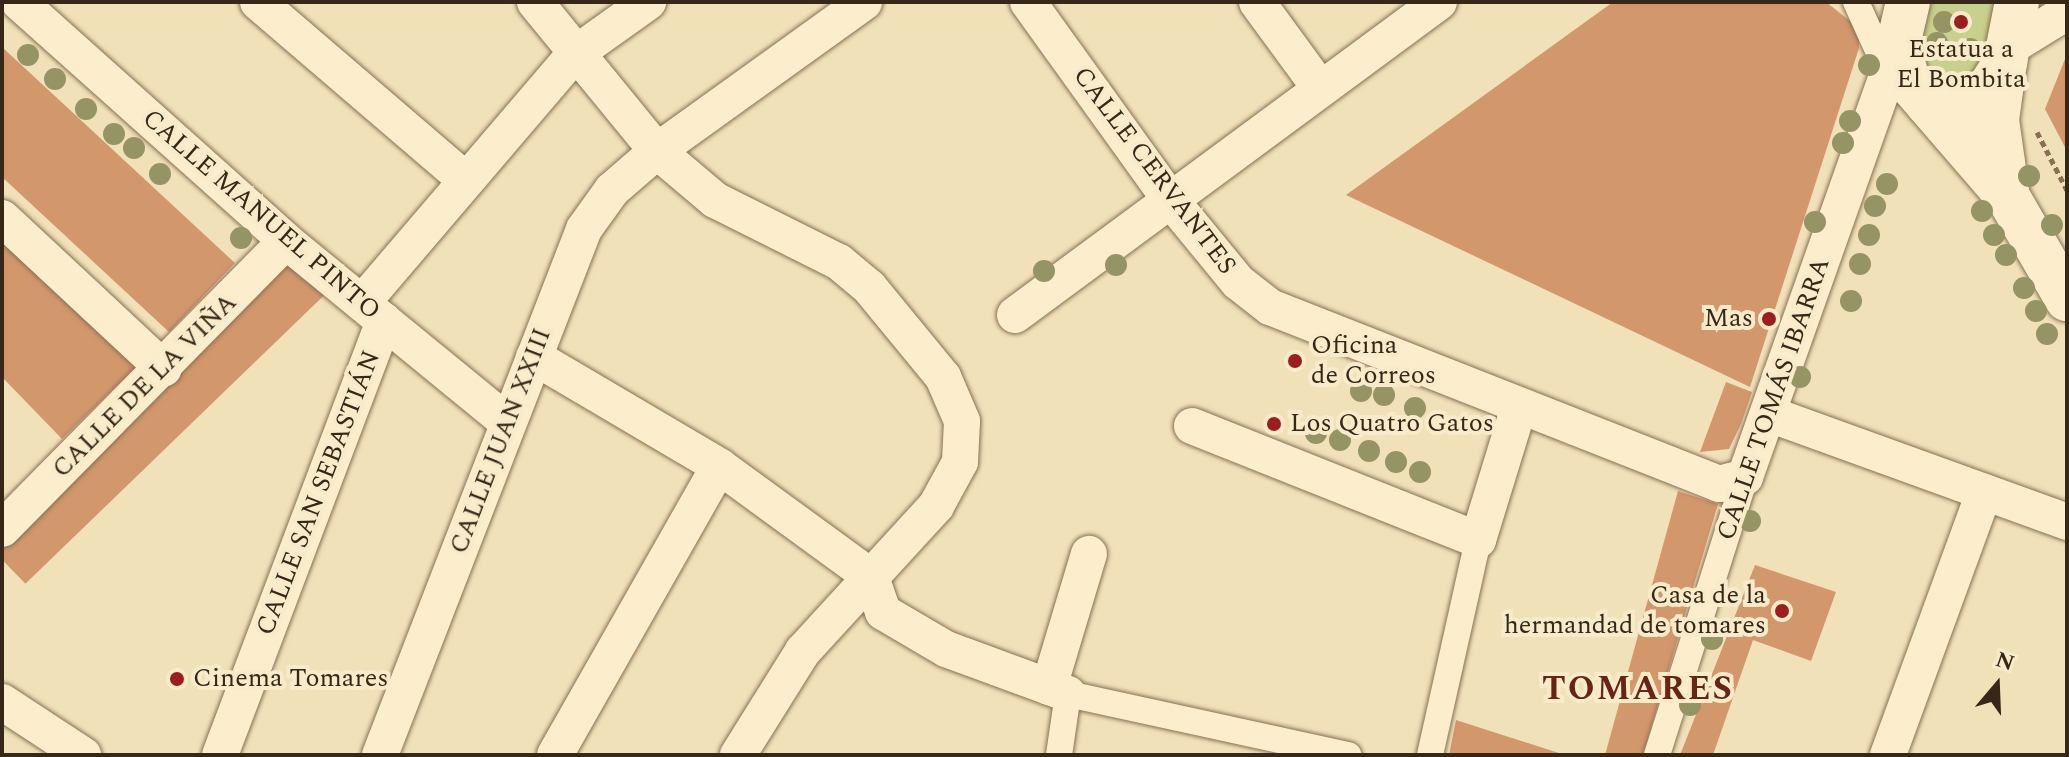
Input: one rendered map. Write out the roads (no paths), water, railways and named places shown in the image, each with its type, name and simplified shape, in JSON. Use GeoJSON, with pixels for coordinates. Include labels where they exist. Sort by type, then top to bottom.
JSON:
{"type":"FeatureCollection","features":[{"type":"Feature","properties":{"kind":"street","name":"CALLE MANUEL PINTO"},"geometry":{"type":"LineString","coordinates":[[19,2],[286,241],[507,422]]}},
{"type":"Feature","properties":{"kind":"street"},"geometry":{"type":"LineString","coordinates":[[258,2],[466,180]]}},
{"type":"Feature","properties":{"kind":"street"},"geometry":{"type":"LineString","coordinates":[[535,2],[657,151],[715,200],[839,262],[943,377],[962,421],[960,462],[936,506],[803,651],[738,755]]}},
{"type":"Feature","properties":{"kind":"street","name":"CALLE SAN SEBASTIÁN"},"geometry":{"type":"LineString","coordinates":[[220,755],[373,312],[466,180],[575,54],[648,2]]}},
{"type":"Feature","properties":{"kind":"street","name":"CALLE JUAN XXIII"},"geometry":{"type":"LineString","coordinates":[[380,755],[584,229],[612,190],[657,151],[864,2]]}},
{"type":"Feature","properties":{"kind":"street","name":"CALLE CERVANTES"},"geometry":{"type":"LineString","coordinates":[[1028,2],[1169,198],[1238,282],[1270,307],[1518,410],[1719,484],[1745,477]]}},
{"type":"Feature","properties":{"kind":"street"},"geometry":{"type":"LineString","coordinates":[[1257,2],[1320,88]]}},
{"type":"Feature","properties":{"kind":"street"},"geometry":{"type":"LineString","coordinates":[[1015,315],[1169,198],[1439,2]]}},
{"type":"Feature","properties":{"kind":"street"},"geometry":{"type":"LineString","coordinates":[[1856,2],[1908,81],[2008,197],[2067,299]]}},
{"type":"Feature","properties":{"kind":"street"},"geometry":{"type":"LineString","coordinates":[[1892,56],[1908,2]]}},
{"type":"Feature","properties":{"kind":"street"},"geometry":{"type":"LineString","coordinates":[[2008,197],[1997,120],[2017,2]]}},
{"type":"Feature","properties":{"kind":"street"},"geometry":{"type":"LineString","coordinates":[[1927,103],[1965,106],[1989,88],[2006,55],[2067,12]]}},
{"type":"Feature","properties":{"kind":"street","name":"CALLE TOMÁS IBARRA"},"geometry":{"type":"LineString","coordinates":[[1657,755],[1745,477],[1892,56]]}},
{"type":"Feature","properties":{"kind":"street"},"geometry":{"type":"LineString","coordinates":[[2,218],[164,369]]}},
{"type":"Feature","properties":{"kind":"street","name":"CALLE DE LA VIÑA"},"geometry":{"type":"LineString","coordinates":[[2,529],[164,369],[286,241]]}},
{"type":"Feature","properties":{"kind":"street"},"geometry":{"type":"LineString","coordinates":[[534,357],[719,466],[871,577],[883,612],[946,649],[1059,690],[1348,755]]}},
{"type":"Feature","properties":{"kind":"street"},"geometry":{"type":"LineString","coordinates":[[1430,755],[1478,540],[1518,410]]}},
{"type":"Feature","properties":{"kind":"street"},"geometry":{"type":"LineString","coordinates":[[1769,414],[2067,522]]}},
{"type":"Feature","properties":{"kind":"street"},"geometry":{"type":"LineString","coordinates":[[1192,426],[1478,540]]}},
{"type":"Feature","properties":{"kind":"street"},"geometry":{"type":"LineString","coordinates":[[555,755],[719,466]]}},
{"type":"Feature","properties":{"kind":"street"},"geometry":{"type":"LineString","coordinates":[[1888,755],[1984,492]]}},
{"type":"Feature","properties":{"kind":"street"},"geometry":{"type":"LineString","coordinates":[[1059,755],[1059,690],[1089,554]]}},
{"type":"Feature","properties":{"kind":"street"},"geometry":{"type":"LineString","coordinates":[[2,702],[83,755]]}},
{"type":"Feature","properties":{"kind":"place","name":"Estatua a El Bombita"},"geometry":{"type":"Point","coordinates":[1961,22]}},
{"type":"Feature","properties":{"kind":"place","name":"Mas"},"geometry":{"type":"Point","coordinates":[1769,319]}},
{"type":"Feature","properties":{"kind":"place","name":"Oficina de Correos"},"geometry":{"type":"Point","coordinates":[1295,361]}},
{"type":"Feature","properties":{"kind":"place","name":"Los Quatro Gatos"},"geometry":{"type":"Point","coordinates":[1274,424]}},
{"type":"Feature","properties":{"kind":"place","name":"Casa de la hermandad de tomares"},"geometry":{"type":"Point","coordinates":[1782,611]}},
{"type":"Feature","properties":{"kind":"place","name":"Cinema Tomares"},"geometry":{"type":"Point","coordinates":[177,679]}},
{"type":"Feature","properties":{"kind":"district","name":"TOMARES"},"geometry":{"type":"Point","coordinates":[1638,690]}}]}
